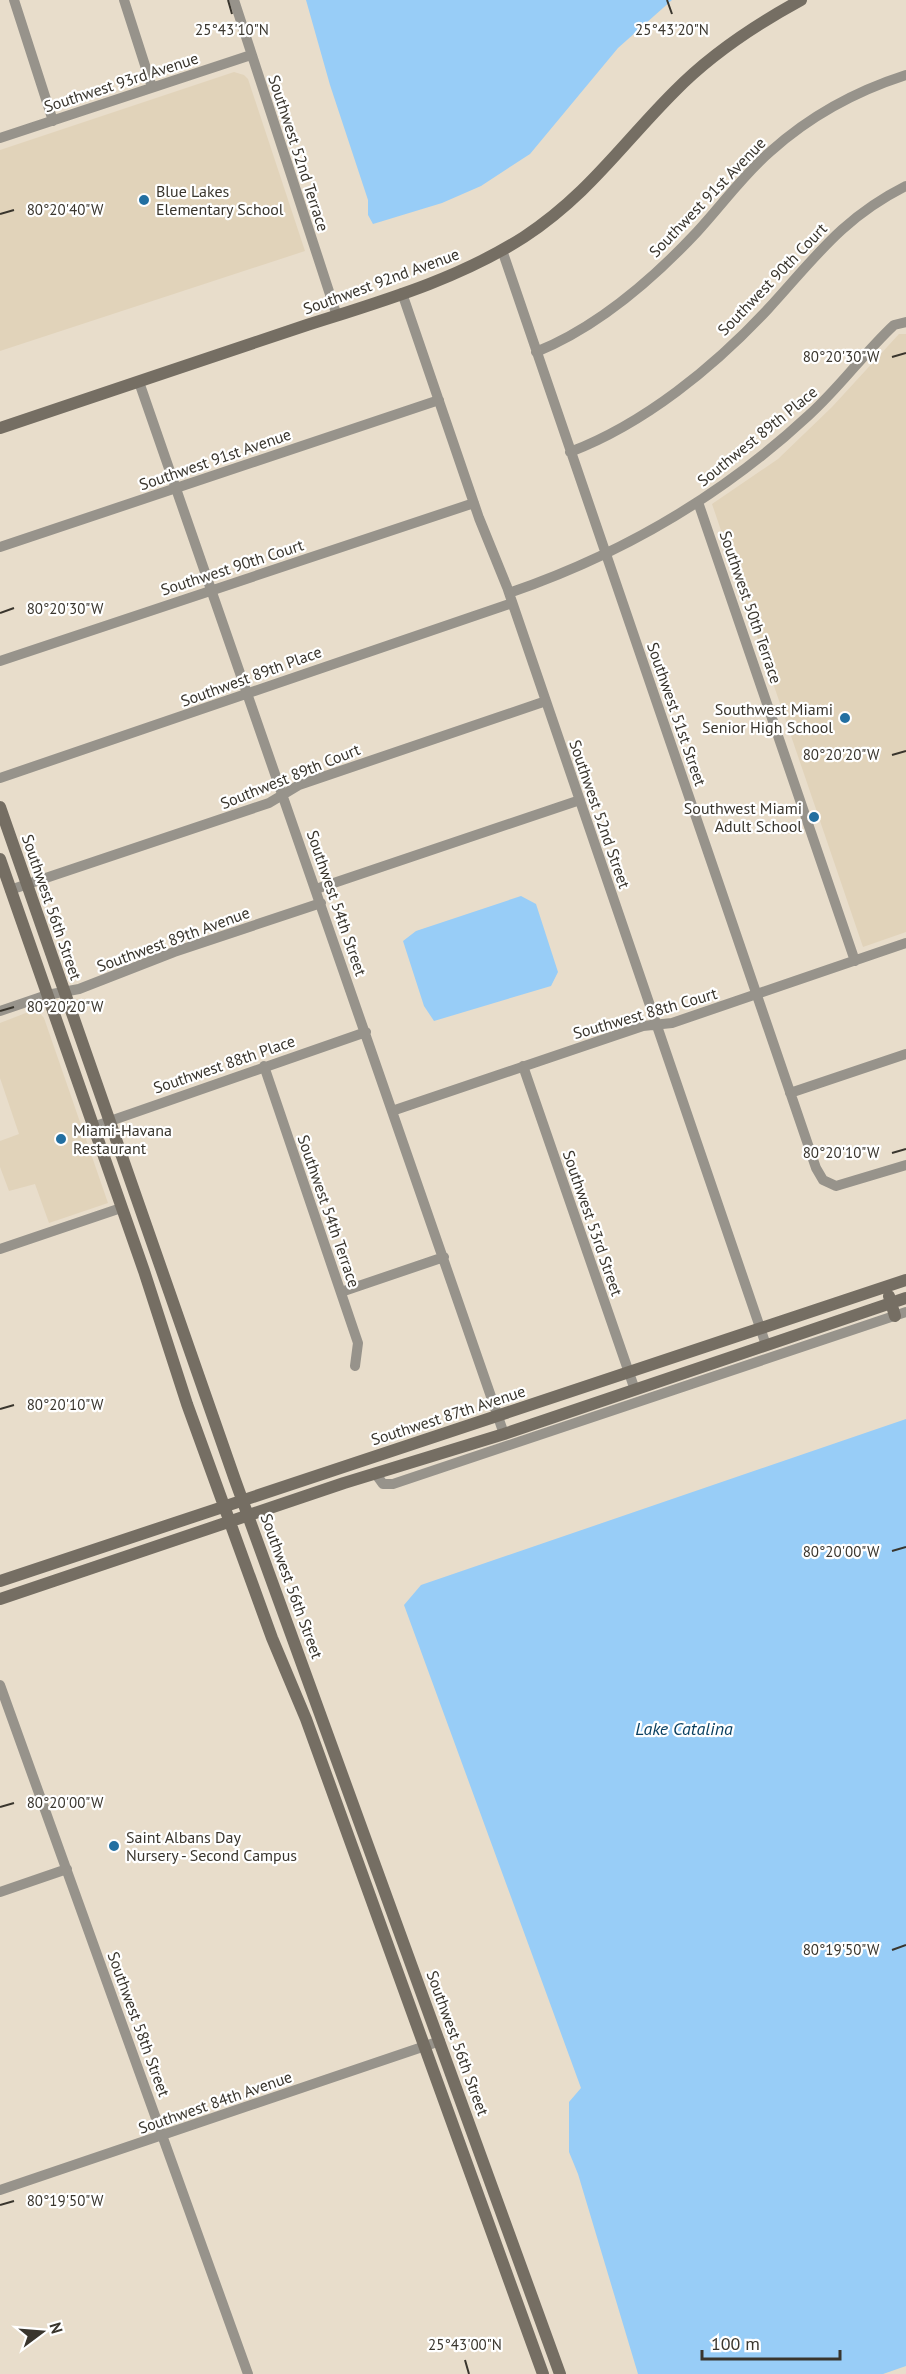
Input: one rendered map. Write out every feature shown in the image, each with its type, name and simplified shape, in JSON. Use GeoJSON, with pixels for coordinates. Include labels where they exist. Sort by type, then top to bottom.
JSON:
{"type":"FeatureCollection","features":[{"type":"Feature","properties":{"kind":"main road","name":"Southwest 92nd Avenue"},"geometry":{"type":"LineString","coordinates":[[0,428],[402,293],[449,275],[502,249],[545,222],[577,196],[609,166],[674,92],[706,63],[760,24],[801,0]]}},
{"type":"Feature","properties":{"kind":"main road","name":"Southwest 56th Street"},"geometry":{"type":"LineString","coordinates":[[0,807],[242,1499],[560,2374]]}},
{"type":"Feature","properties":{"kind":"main road","name":"Southwest 56th Street"},"geometry":{"type":"LineString","coordinates":[[0,860],[229,1522],[272,1638],[298,1697],[543,2374]]}},
{"type":"Feature","properties":{"kind":"main road","name":"Southwest 87th Avenue"},"geometry":{"type":"LineString","coordinates":[[0,1581],[906,1280]]}},
{"type":"Feature","properties":{"kind":"main road"},"geometry":{"type":"LineString","coordinates":[[886,1287],[891,1303],[900,1314]]}},
{"type":"Feature","properties":{"kind":"main road","name":"Southwest 87th Avenue"},"geometry":{"type":"LineString","coordinates":[[0,1599],[375,1473],[504,1434],[906,1298]]}},
{"type":"Feature","properties":{"kind":"main road"},"geometry":{"type":"LineString","coordinates":[[375,1473],[380,1458],[389,1451]]}},
{"type":"Feature","properties":{"kind":"main road"},"geometry":{"type":"LineString","coordinates":[[345,1828],[361,1822]]}},
{"type":"Feature","properties":{"kind":"main road"},"geometry":{"type":"LineString","coordinates":[[527,2331],[543,2326]]}},
{"type":"Feature","properties":{"kind":"street"},"geometry":{"type":"LineString","coordinates":[[14,0],[52,120]]}},
{"type":"Feature","properties":{"kind":"street"},"geometry":{"type":"LineString","coordinates":[[124,0],[152,87]]}},
{"type":"Feature","properties":{"kind":"street","name":"Southwest 52nd Terrace"},"geometry":{"type":"LineString","coordinates":[[234,0],[337,316]]}},
{"type":"Feature","properties":{"kind":"street","name":"Southwest 93rd Avenue"},"geometry":{"type":"LineString","coordinates":[[0,138],[251,54]]}},
{"type":"Feature","properties":{"kind":"street","name":"Southwest 91st Avenue"},"geometry":{"type":"LineString","coordinates":[[536,352],[569,336],[640,286],[697,232],[747,173],[801,127],[850,98],[906,75]]}},
{"type":"Feature","properties":{"kind":"street","name":"Southwest 90th Court"},"geometry":{"type":"LineString","coordinates":[[570,452],[612,432],[686,383],[750,327],[829,239],[857,216],[906,186]]}},
{"type":"Feature","properties":{"kind":"street","name":"Southwest 51st Street"},"geometry":{"type":"LineString","coordinates":[[502,249],[816,1168],[829,1185],[844,1185],[906,1165]]}},
{"type":"Feature","properties":{"kind":"street","name":"Southwest 52nd Street"},"geometry":{"type":"LineString","coordinates":[[402,293],[474,503],[546,701],[766,1345]]}},
{"type":"Feature","properties":{"kind":"street","name":"Southwest 89th Place"},"geometry":{"type":"LineString","coordinates":[[0,778],[247,693],[510,598],[606,553],[698,502],[732,479],[806,418],[847,378],[894,325],[906,322]]}},
{"type":"Feature","properties":{"kind":"street","name":"Southwest 54th Street"},"geometry":{"type":"LineString","coordinates":[[139,382],[504,1434]]}},
{"type":"Feature","properties":{"kind":"street","name":"Southwest 91st Avenue"},"geometry":{"type":"LineString","coordinates":[[0,547],[439,400]]}},
{"type":"Feature","properties":{"kind":"street","name":"Southwest 50th Terrace"},"geometry":{"type":"LineString","coordinates":[[698,502],[855,961]]}},
{"type":"Feature","properties":{"kind":"street","name":"Southwest 90th Court"},"geometry":{"type":"LineString","coordinates":[[0,661],[474,503]]}},
{"type":"Feature","properties":{"kind":"street","name":"Southwest 89th Court"},"geometry":{"type":"LineString","coordinates":[[10,890],[269,803],[298,785],[546,701]]}},
{"type":"Feature","properties":{"kind":"street"},"geometry":{"type":"LineString","coordinates":[[316,889],[580,800]]}},
{"type":"Feature","properties":{"kind":"street","name":"Southwest 89th Avenue"},"geometry":{"type":"LineString","coordinates":[[0,1011],[47,995],[65,992],[321,903]]}},
{"type":"Feature","properties":{"kind":"street","name":"Southwest 88th Court"},"geometry":{"type":"LineString","coordinates":[[393,1111],[643,1026],[672,1023],[906,944]]}},
{"type":"Feature","properties":{"kind":"street","name":"Southwest 88th Place"},"geometry":{"type":"LineString","coordinates":[[93,1127],[366,1032]]}},
{"type":"Feature","properties":{"kind":"street"},"geometry":{"type":"LineString","coordinates":[[790,1093],[906,1054]]}},
{"type":"Feature","properties":{"kind":"street","name":"Southwest 54th Terrace"},"geometry":{"type":"LineString","coordinates":[[264,1066],[358,1343],[355,1366]]}},
{"type":"Feature","properties":{"kind":"street","name":"Southwest 53rd Street"},"geometry":{"type":"LineString","coordinates":[[523,1066],[635,1390]]}},
{"type":"Feature","properties":{"kind":"street"},"geometry":{"type":"LineString","coordinates":[[0,1249],[122,1208]]}},
{"type":"Feature","properties":{"kind":"street"},"geometry":{"type":"LineString","coordinates":[[341,1292],[444,1257]]}},
{"type":"Feature","properties":{"kind":"street","name":"Southwest 87th Avenue"},"geometry":{"type":"LineString","coordinates":[[375,1473],[383,1484],[393,1484],[900,1314]]}},
{"type":"Feature","properties":{"kind":"street","name":"Southwest 58th Street"},"geometry":{"type":"LineString","coordinates":[[0,1685],[248,2374]]}},
{"type":"Feature","properties":{"kind":"street"},"geometry":{"type":"LineString","coordinates":[[0,1892],[67,1869]]}},
{"type":"Feature","properties":{"kind":"street","name":"Southwest 84th Avenue"},"geometry":{"type":"LineString","coordinates":[[0,2190],[440,2041]]}},
{"type":"Feature","properties":{"kind":"shaded area","name":"Blue Lakes Elementary School"},"geometry":{"type":"Polygon","coordinates":[[[234,72],[248,79],[305,251],[0,351],[0,150],[234,72]]]}},
{"type":"Feature","properties":{"kind":"shaded area","name":"Southwest Miami Senior High School"},"geometry":{"type":"Polygon","coordinates":[[[899,334],[906,334],[906,932],[863,947],[712,504],[778,459],[832,407],[899,334]]]}},
{"type":"Feature","properties":{"kind":"shaded area"},"geometry":{"type":"Polygon","coordinates":[[[31,1011],[38,1011],[44,1018],[108,1203],[49,1223],[35,1184],[9,1191],[0,1167],[0,1141],[19,1134],[0,1078],[0,1023],[31,1011]]]}},
{"type":"Feature","properties":{"kind":"water"},"geometry":{"type":"Polygon","coordinates":[[[306,0],[672,0],[618,48],[530,154],[481,186],[442,203],[373,224],[368,215],[368,200],[330,85],[306,0]]]}},
{"type":"Feature","properties":{"kind":"water"},"geometry":{"type":"Polygon","coordinates":[[[521,896],[536,904],[558,972],[551,986],[434,1021],[424,1006],[403,941],[416,931],[521,896]]]}},
{"type":"Feature","properties":{"kind":"water","name":"Lake Catalina"},"geometry":{"type":"Polygon","coordinates":[[[906,1419],[906,2366],[883,2374],[638,2374],[578,2174],[569,2152],[569,2102],[581,2088],[404,1605],[421,1585],[906,1419]]]}},
{"type":"Feature","properties":{"kind":"place","name":"Blue Lakes Elementary School"},"geometry":{"type":"Point","coordinates":[144,200]}},
{"type":"Feature","properties":{"kind":"place","name":"Southwest Miami Senior High School"},"geometry":{"type":"Point","coordinates":[845,718]}},
{"type":"Feature","properties":{"kind":"place","name":"Southwest Miami Adult School"},"geometry":{"type":"Point","coordinates":[814,817]}},
{"type":"Feature","properties":{"kind":"place","name":"Miami-Havana Restaurant"},"geometry":{"type":"Point","coordinates":[61,1139]}},
{"type":"Feature","properties":{"kind":"place","name":"Saint Albans Day Nursery - Second Campus"},"geometry":{"type":"Point","coordinates":[114,1846]}}]}
